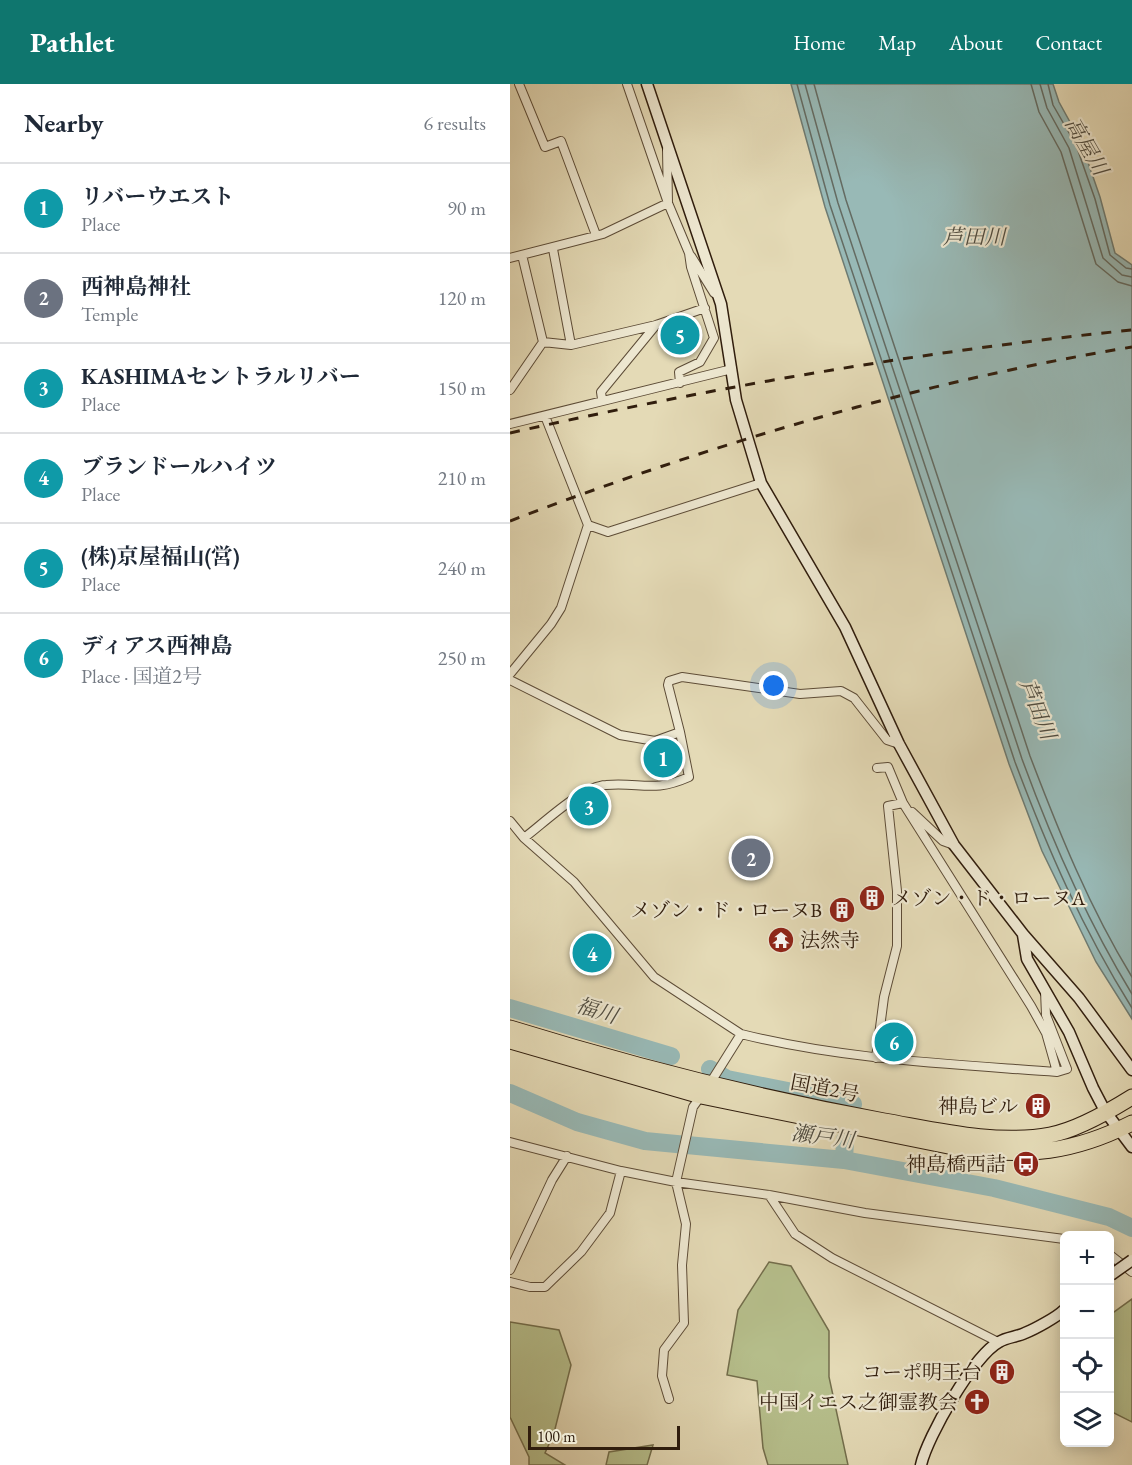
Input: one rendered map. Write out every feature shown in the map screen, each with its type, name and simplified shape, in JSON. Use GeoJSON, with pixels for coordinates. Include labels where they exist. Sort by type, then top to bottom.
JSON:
{"type":"FeatureCollection","features":[{"type":"Feature","properties":{"kind":"highway","name":"国道2号"},"geometry":{"type":"LineString","coordinates":[[510,1028],[707,1088],[922,1128],[1004,1137],[1051,1135],[1070,1129],[1129,1099]]}},
{"type":"Feature","properties":{"kind":"highway","name":"国道2号"},"geometry":{"type":"LineString","coordinates":[[510,1041],[941,1145],[998,1154],[1031,1154],[1069,1148],[1126,1127]]}},
{"type":"Feature","properties":{"kind":"street"},"geometry":{"type":"LineString","coordinates":[[519,84],[544,147],[561,141],[596,235]]}},
{"type":"Feature","properties":{"kind":"street"},"geometry":{"type":"LineString","coordinates":[[627,84],[668,203],[689,253],[721,304]]}},
{"type":"Feature","properties":{"kind":"street"},"geometry":{"type":"LineString","coordinates":[[647,84],[721,304],[736,400],[761,483],[845,627],[898,744],[954,844],[1023,934],[1079,998],[1132,1070]]}},
{"type":"Feature","properties":{"kind":"street"},"geometry":{"type":"LineString","coordinates":[[667,140],[668,203]]}},
{"type":"Feature","properties":{"kind":"street"},"geometry":{"type":"LineString","coordinates":[[510,258],[553,249],[596,235],[668,203]]}},
{"type":"Feature","properties":{"kind":"street"},"geometry":{"type":"LineString","coordinates":[[553,249],[571,345]]}},
{"type":"Feature","properties":{"kind":"street"},"geometry":{"type":"LineString","coordinates":[[680,382],[679,372],[700,362],[714,338],[691,267],[689,253]]}},
{"type":"Feature","properties":{"kind":"street"},"geometry":{"type":"LineString","coordinates":[[510,390],[543,342],[522,255]]}},
{"type":"Feature","properties":{"kind":"street"},"geometry":{"type":"LineString","coordinates":[[543,342],[571,345],[656,325],[705,308]]}},
{"type":"Feature","properties":{"kind":"street"},"geometry":{"type":"LineString","coordinates":[[602,399],[601,392],[656,325]]}},
{"type":"Feature","properties":{"kind":"street"},"geometry":{"type":"LineString","coordinates":[[510,424],[602,399],[732,369]]}},
{"type":"Feature","properties":{"kind":"street"},"geometry":{"type":"LineString","coordinates":[[510,414],[520,422]]}},
{"type":"Feature","properties":{"kind":"street"},"geometry":{"type":"LineString","coordinates":[[510,674],[551,624],[561,608],[588,525],[545,416]]}},
{"type":"Feature","properties":{"kind":"street"},"geometry":{"type":"LineString","coordinates":[[588,525],[608,532],[761,483]]}},
{"type":"Feature","properties":{"kind":"street"},"geometry":{"type":"LineString","coordinates":[[524,838],[581,795],[604,784],[659,787],[668,786],[689,777],[668,685],[669,681],[682,677],[800,694],[841,691],[854,698],[887,740],[898,744]]}},
{"type":"Feature","properties":{"kind":"street"},"geometry":{"type":"LineString","coordinates":[[510,680],[620,735],[655,741],[680,732]]}},
{"type":"Feature","properties":{"kind":"street"},"geometry":{"type":"LineString","coordinates":[[877,768],[888,767],[903,803],[1036,1015],[1046,1033],[1058,1072]]}},
{"type":"Feature","properties":{"kind":"street"},"geometry":{"type":"LineString","coordinates":[[903,803],[943,841],[954,844]]}},
{"type":"Feature","properties":{"kind":"street"},"geometry":{"type":"LineString","coordinates":[[876,1058],[884,997],[897,946],[897,891],[888,806],[903,803]]}},
{"type":"Feature","properties":{"kind":"street"},"geometry":{"type":"LineString","coordinates":[[510,820],[524,838],[574,882],[654,976],[741,1034],[783,1045],[876,1058],[1058,1072],[1067,1069],[1046,1015],[1045,988]]}},
{"type":"Feature","properties":{"kind":"street"},"geometry":{"type":"LineString","coordinates":[[1023,934],[1027,959],[1045,988],[1105,1111],[1126,1127],[1132,1147]]}},
{"type":"Feature","properties":{"kind":"street"},"geometry":{"type":"LineString","coordinates":[[669,1399],[662,1376],[664,1350],[684,1323],[682,1265],[686,1224],[677,1179],[707,1088],[741,1034]]}},
{"type":"Feature","properties":{"kind":"street"},"geometry":{"type":"LineString","coordinates":[[510,1142],[621,1171],[865,1213],[1060,1238]]}},
{"type":"Feature","properties":{"kind":"street"},"geometry":{"type":"LineString","coordinates":[[510,1270],[552,1180],[567,1156]]}},
{"type":"Feature","properties":{"kind":"street"},"geometry":{"type":"LineString","coordinates":[[510,1282],[530,1287],[544,1287],[581,1252],[610,1213],[621,1171]]}},
{"type":"Feature","properties":{"kind":"street"},"geometry":{"type":"LineString","coordinates":[[769,1195],[795,1234],[832,1258],[998,1342]]}},
{"type":"Feature","properties":{"kind":"street"},"geometry":{"type":"LineString","coordinates":[[1114,1258],[1132,1272]]}},
{"type":"Feature","properties":{"kind":"street"},"geometry":{"type":"LineString","coordinates":[[1114,1273],[1132,1260]]}},
{"type":"Feature","properties":{"kind":"street"},"geometry":{"type":"LineString","coordinates":[[921,1465],[938,1421],[980,1360],[998,1342],[1027,1333],[1044,1321],[1060,1314]]}},
{"type":"Feature","properties":{"kind":"green space"},"geometry":{"type":"Polygon","coordinates":[[[769,1262],[791,1266],[829,1331],[829,1377],[848,1465],[768,1465],[763,1448],[757,1381],[727,1375],[738,1310],[769,1262]]]}},
{"type":"Feature","properties":{"kind":"green space"},"geometry":{"type":"Polygon","coordinates":[[[1132,1299],[1132,1422],[1114,1413],[1114,1312],[1132,1299]]]}},
{"type":"Feature","properties":{"kind":"green space"},"geometry":{"type":"Polygon","coordinates":[[[510,1322],[559,1330],[571,1365],[554,1433],[545,1453],[565,1465],[529,1465],[529,1457],[510,1417],[510,1322]]]}},
{"type":"Feature","properties":{"kind":"green space"},"geometry":{"type":"Polygon","coordinates":[[[653,1445],[647,1465],[606,1465],[609,1452],[653,1445]]]}},
{"type":"Feature","properties":{"kind":"water","name":"芦田川"},"geometry":{"type":"Polygon","coordinates":[[[791,84],[1053,84],[1059,102],[1081,142],[1100,197],[1115,253],[1132,265],[1132,1019],[1096,962],[1042,851],[1009,764],[825,207],[791,84]]]}},
{"type":"Feature","properties":{"kind":"waterway","name":"福川"},"geometry":{"type":"LineString","coordinates":[[510,1008],[671,1056]]}},
{"type":"Feature","properties":{"kind":"waterway","name":"福川"},"geometry":{"type":"LineString","coordinates":[[710,1069],[727,1079],[853,1104],[852,1108]]}},
{"type":"Feature","properties":{"kind":"waterway","name":"瀬戸川"},"geometry":{"type":"LineString","coordinates":[[510,1093],[577,1122],[645,1141],[844,1160],[994,1188],[1109,1217],[1132,1228]]}},
{"type":"Feature","properties":{"kind":"waterway","name":"福川"},"geometry":{"type":"LineString","coordinates":[[844,1160],[845,1140]]}},
{"type":"Feature","properties":{"kind":"railway"},"geometry":{"type":"LineString","coordinates":[[510,433],[664,400],[820,372],[975,348],[1132,330]]}},
{"type":"Feature","properties":{"kind":"railway"},"geometry":{"type":"LineString","coordinates":[[510,521],[662,466],[816,418],[973,378],[1132,347]]}},
{"type":"Feature","properties":{"kind":"place","name":"(株)京屋福山(営)"},"geometry":{"type":"Point","coordinates":[680,335]}},
{"type":"Feature","properties":{"kind":"place","name":"リバーウエスト"},"geometry":{"type":"Point","coordinates":[663,758]}},
{"type":"Feature","properties":{"kind":"place","name":"KASHIMAセントラルリバー"},"geometry":{"type":"Point","coordinates":[589,806]}},
{"type":"Feature","properties":{"kind":"place","name":"西神島神社"},"geometry":{"type":"Point","coordinates":[751,858]}},
{"type":"Feature","properties":{"kind":"place","name":"メゾン・ド・ローヌA"},"geometry":{"type":"Point","coordinates":[872,898]}},
{"type":"Feature","properties":{"kind":"place","name":"メゾン・ド・ローヌB"},"geometry":{"type":"Point","coordinates":[842,910]}},
{"type":"Feature","properties":{"kind":"place","name":"法然寺"},"geometry":{"type":"Point","coordinates":[781,940]}},
{"type":"Feature","properties":{"kind":"place","name":"ブランドールハイツ"},"geometry":{"type":"Point","coordinates":[592,953]}},
{"type":"Feature","properties":{"kind":"place","name":"ディアス西神島"},"geometry":{"type":"Point","coordinates":[894,1042]}},
{"type":"Feature","properties":{"kind":"place","name":"神島ビル"},"geometry":{"type":"Point","coordinates":[1038,1106]}},
{"type":"Feature","properties":{"kind":"place","name":"神島橋西詰"},"geometry":{"type":"Point","coordinates":[1026,1164]}},
{"type":"Feature","properties":{"kind":"place","name":"コーポ明王台"},"geometry":{"type":"Point","coordinates":[1002,1372]}},
{"type":"Feature","properties":{"kind":"place","name":"中国イエス之御霊教会"},"geometry":{"type":"Point","coordinates":[977,1402]}},
{"type":"Feature","properties":{"kind":"water label","name":"高屋川"},"geometry":{"type":"Point","coordinates":[1087,146]}}]}
